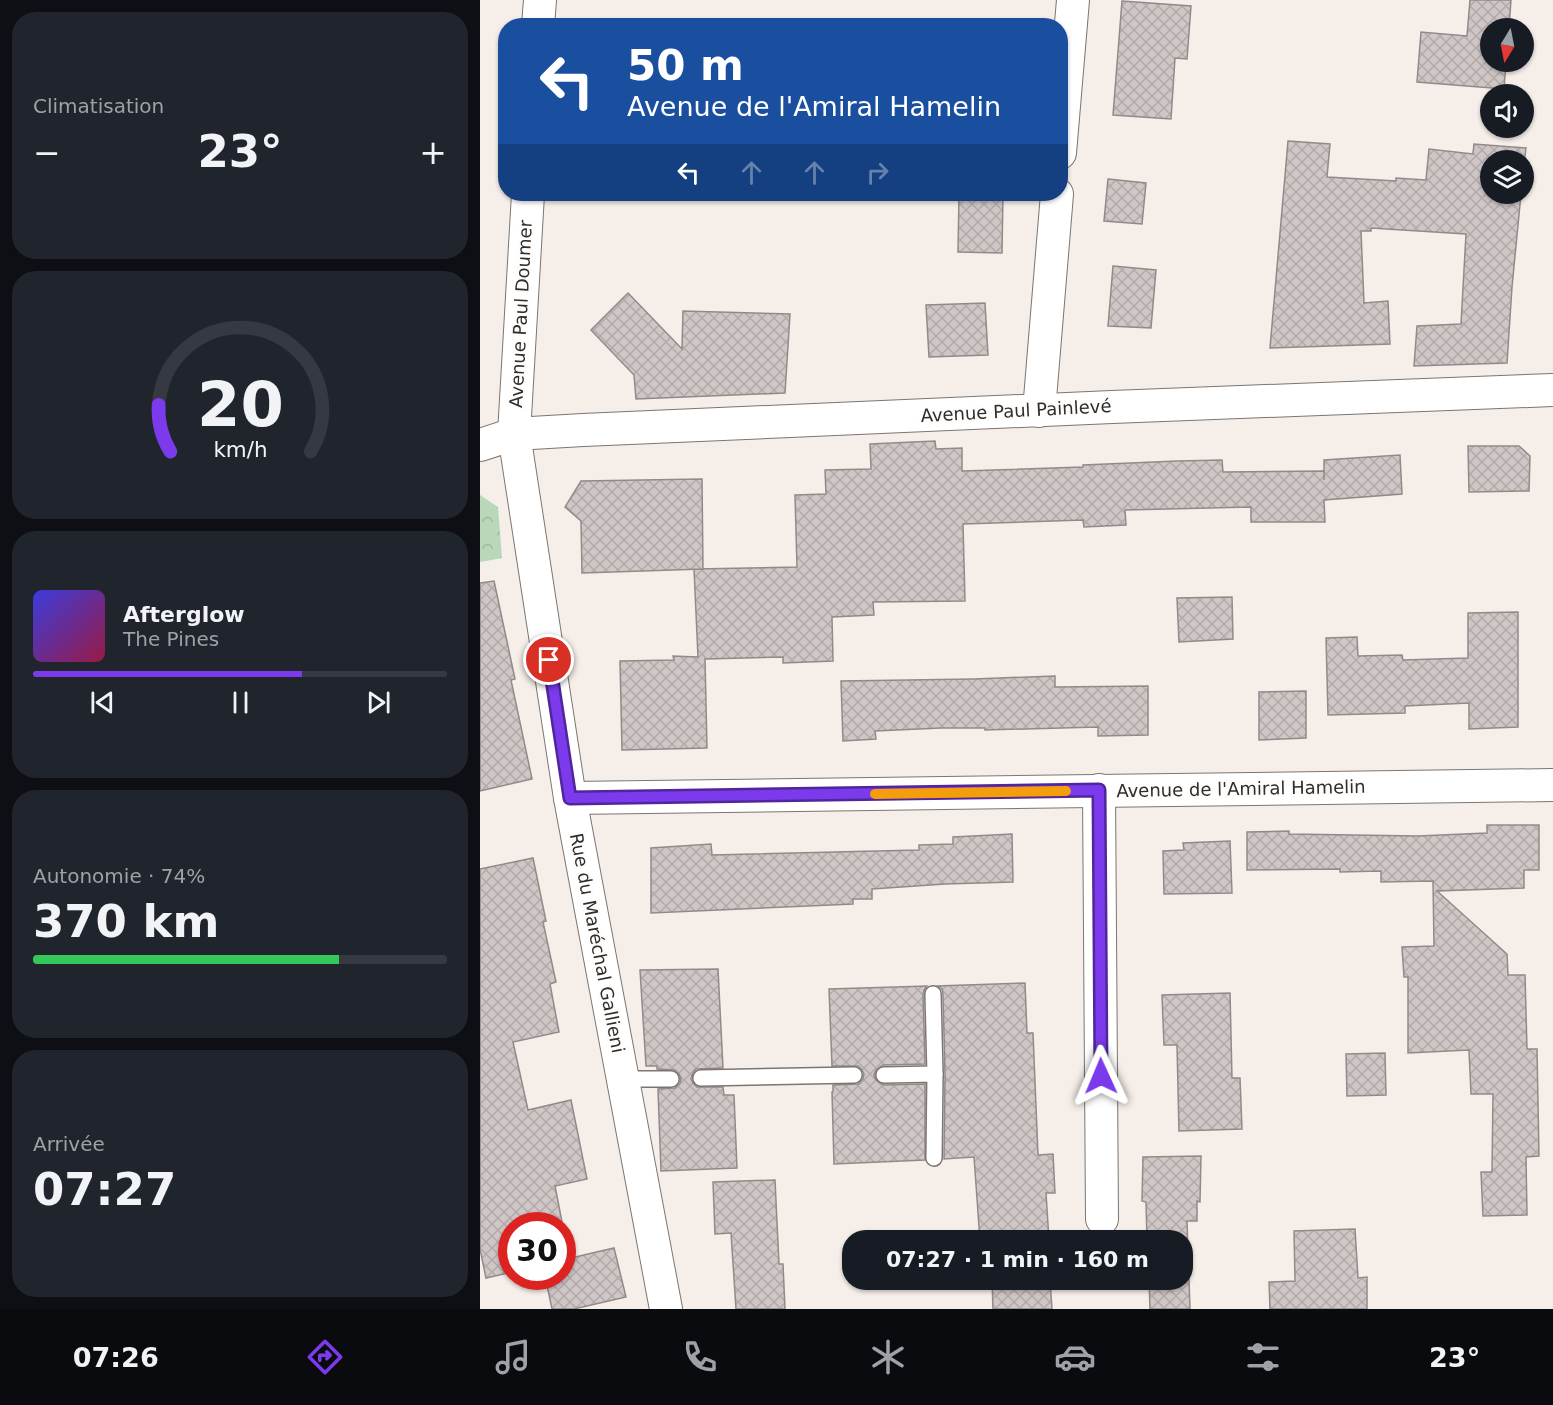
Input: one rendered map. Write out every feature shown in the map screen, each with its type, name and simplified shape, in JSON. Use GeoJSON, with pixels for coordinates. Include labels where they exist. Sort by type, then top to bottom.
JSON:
{"type":"FeatureCollection","features":[{"type":"Feature","properties":{"kind":"street"},"geometry":{"type":"LineString","coordinates":[[539,18],[540,0]]}},
{"type":"Feature","properties":{"kind":"street"},"geometry":{"type":"LineString","coordinates":[[1068,59],[1073,0]]}},
{"type":"Feature","properties":{"kind":"street","name":"Avenue Paul Doumer"},"geometry":{"type":"LineString","coordinates":[[514,434],[528,201]]}},
{"type":"Feature","properties":{"kind":"street"},"geometry":{"type":"LineString","coordinates":[[1039,411],[1056,201]]}},
{"type":"Feature","properties":{"kind":"street","name":"Avenue Paul Painlevé"},"geometry":{"type":"LineString","coordinates":[[480,445],[514,434],[1553,390]]}},
{"type":"Feature","properties":{"kind":"street","name":"Rue du Maréchal Gallieni"},"geometry":{"type":"LineString","coordinates":[[514,434],[570,798],[666,1309]]}},
{"type":"Feature","properties":{"kind":"street","name":"Avenue de l'Amiral Hamelin"},"geometry":{"type":"LineString","coordinates":[[570,798],[1553,785]]}},
{"type":"Feature","properties":{"kind":"street"},"geometry":{"type":"LineString","coordinates":[[1099,790],[1102,1219]]}},
{"type":"Feature","properties":{"kind":"lane"},"geometry":{"type":"LineString","coordinates":[[933,994],[934,1158]]}},
{"type":"Feature","properties":{"kind":"lane"},"geometry":{"type":"LineString","coordinates":[[884,1075],[935,1074]]}},
{"type":"Feature","properties":{"kind":"lane"},"geometry":{"type":"LineString","coordinates":[[701,1078],[854,1075]]}},
{"type":"Feature","properties":{"kind":"lane"},"geometry":{"type":"LineString","coordinates":[[623,1079],[671,1079]]}},
{"type":"Feature","properties":{"kind":"green space"},"geometry":{"type":"Polygon","coordinates":[[[480,495],[498,507],[502,558],[480,562],[480,495]]]}},
{"type":"Feature","properties":{"kind":"building"},"geometry":{"type":"Polygon","coordinates":[[[1470,0],[1511,0],[1510,18],[1480,18],[1480,72],[1505,72],[1504,84],[1480,84],[1480,87],[1417,82],[1421,32],[1467,36],[1470,0]]]}},
{"type":"Feature","properties":{"kind":"building"},"geometry":{"type":"Polygon","coordinates":[[[1122,1],[1191,6],[1187,59],[1175,58],[1171,119],[1113,115],[1122,1]]]}},
{"type":"Feature","properties":{"kind":"building"},"geometry":{"type":"Polygon","coordinates":[[[1288,141],[1330,144],[1327,177],[1396,181],[1396,178],[1426,180],[1429,149],[1473,154],[1474,144],[1526,148],[1526,150],[1480,150],[1480,204],[1520,204],[1507,363],[1414,366],[1417,326],[1461,324],[1466,234],[1371,228],[1371,231],[1361,231],[1364,303],[1388,301],[1390,344],[1270,348],[1288,141]]]}},
{"type":"Feature","properties":{"kind":"building"},"geometry":{"type":"Polygon","coordinates":[[[1108,179],[1146,183],[1142,224],[1104,221],[1108,179]]]}},
{"type":"Feature","properties":{"kind":"building"},"geometry":{"type":"Polygon","coordinates":[[[959,201],[1003,201],[1002,253],[958,252],[959,201]]]}},
{"type":"Feature","properties":{"kind":"building"},"geometry":{"type":"Polygon","coordinates":[[[1113,266],[1156,270],[1151,328],[1108,326],[1113,266]]]}},
{"type":"Feature","properties":{"kind":"building"},"geometry":{"type":"Polygon","coordinates":[[[628,293],[682,349],[683,311],[790,314],[785,393],[636,399],[634,375],[591,330],[628,293]]]}},
{"type":"Feature","properties":{"kind":"building"},"geometry":{"type":"Polygon","coordinates":[[[985,303],[988,355],[929,357],[926,305],[985,303]]]}},
{"type":"Feature","properties":{"kind":"building"},"geometry":{"type":"Polygon","coordinates":[[[935,441],[936,449],[962,448],[962,471],[1222,460],[1223,472],[1324,471],[1324,460],[1400,455],[1402,494],[1324,500],[1325,522],[1251,522],[1251,507],[1125,510],[1126,525],[1084,527],[1083,520],[963,524],[965,601],[873,602],[874,615],[832,617],[833,661],[783,663],[783,657],[705,659],[707,748],[622,750],[620,661],[674,660],[673,656],[698,657],[694,569],[797,567],[795,495],[826,494],[825,470],[871,469],[870,444],[935,441]]]}},
{"type":"Feature","properties":{"kind":"building"},"geometry":{"type":"Polygon","coordinates":[[[1468,446],[1519,446],[1530,456],[1529,491],[1469,492],[1468,446]]]}},
{"type":"Feature","properties":{"kind":"building"},"geometry":{"type":"Polygon","coordinates":[[[702,479],[703,569],[582,573],[581,521],[565,507],[581,481],[702,479]]]}},
{"type":"Feature","properties":{"kind":"building"},"geometry":{"type":"Polygon","coordinates":[[[494,581],[515,679],[511,680],[532,779],[480,791],[480,583],[494,581]]]}},
{"type":"Feature","properties":{"kind":"building"},"geometry":{"type":"Polygon","coordinates":[[[1232,597],[1233,639],[1179,642],[1177,598],[1232,597]]]}},
{"type":"Feature","properties":{"kind":"building"},"geometry":{"type":"Polygon","coordinates":[[[1518,612],[1518,727],[1469,729],[1469,703],[1405,706],[1405,713],[1328,715],[1326,638],[1357,637],[1358,656],[1402,655],[1403,660],[1468,658],[1468,613],[1518,612]]]}},
{"type":"Feature","properties":{"kind":"building"},"geometry":{"type":"Polygon","coordinates":[[[1055,676],[1055,687],[1148,686],[1148,735],[1098,736],[1098,727],[985,730],[985,728],[941,728],[875,731],[876,739],[843,741],[841,681],[1055,676]]]}},
{"type":"Feature","properties":{"kind":"building"},"geometry":{"type":"Polygon","coordinates":[[[1306,691],[1306,738],[1259,740],[1259,692],[1306,691]]]}},
{"type":"Feature","properties":{"kind":"building"},"geometry":{"type":"Polygon","coordinates":[[[1487,825],[1539,825],[1539,870],[1524,870],[1524,888],[1437,891],[1507,954],[1508,975],[1525,975],[1527,1049],[1537,1049],[1539,1156],[1526,1157],[1527,1215],[1483,1216],[1481,1172],[1492,1172],[1493,1094],[1471,1094],[1469,1050],[1408,1053],[1408,977],[1404,977],[1402,947],[1434,946],[1433,881],[1381,882],[1381,871],[1247,870],[1247,832],[1289,831],[1289,834],[1418,836],[1487,833],[1487,825]]]}},
{"type":"Feature","properties":{"kind":"building"},"geometry":{"type":"Polygon","coordinates":[[[1012,834],[1013,882],[872,889],[872,899],[853,899],[853,904],[651,913],[651,848],[711,844],[712,855],[919,850],[919,845],[953,844],[953,837],[1012,834]]]}},
{"type":"Feature","properties":{"kind":"building"},"geometry":{"type":"Polygon","coordinates":[[[1230,841],[1232,893],[1164,894],[1163,851],[1184,850],[1183,843],[1230,841]]]}},
{"type":"Feature","properties":{"kind":"building"},"geometry":{"type":"Polygon","coordinates":[[[533,858],[546,921],[543,922],[556,982],[550,984],[559,1032],[513,1042],[528,1110],[571,1100],[587,1179],[555,1186],[560,1212],[498,1212],[498,1275],[486,1278],[480,1249],[480,869],[533,858]]]}},
{"type":"Feature","properties":{"kind":"building"},"geometry":{"type":"Polygon","coordinates":[[[718,969],[723,1068],[696,1069],[691,1079],[697,1087],[723,1087],[724,1095],[734,1095],[737,1168],[661,1171],[658,1089],[675,1088],[681,1078],[675,1070],[646,1066],[640,970],[718,969]]]}},
{"type":"Feature","properties":{"kind":"building"},"geometry":{"type":"Polygon","coordinates":[[[1025,983],[1027,1033],[1033,1033],[1038,1155],[1053,1154],[1055,1193],[1046,1193],[1048,1230],[979,1230],[974,1157],[944,1159],[943,994],[942,989],[938,986],[1025,983]]]}},
{"type":"Feature","properties":{"kind":"building"},"geometry":{"type":"Polygon","coordinates":[[[927,986],[923,994],[925,1064],[883,1065],[876,1070],[874,1075],[876,1080],[884,1085],[925,1084],[925,1160],[834,1164],[833,1085],[858,1084],[864,1074],[858,1066],[832,1066],[829,989],[927,986]]]}},
{"type":"Feature","properties":{"kind":"building"},"geometry":{"type":"Polygon","coordinates":[[[1230,993],[1232,1078],[1240,1078],[1242,1129],[1179,1131],[1177,1045],[1164,1045],[1162,995],[1230,993]]]}},
{"type":"Feature","properties":{"kind":"building"},"geometry":{"type":"Polygon","coordinates":[[[1385,1053],[1386,1095],[1347,1096],[1346,1054],[1385,1053]]]}},
{"type":"Feature","properties":{"kind":"building"},"geometry":{"type":"Polygon","coordinates":[[[1201,1156],[1200,1202],[1197,1201],[1197,1221],[1187,1221],[1187,1230],[1147,1230],[1146,1202],[1142,1201],[1143,1157],[1201,1156]]]}},
{"type":"Feature","properties":{"kind":"building"},"geometry":{"type":"Polygon","coordinates":[[[775,1180],[779,1264],[783,1264],[785,1309],[736,1309],[731,1233],[715,1234],[713,1182],[775,1180]]]}},
{"type":"Feature","properties":{"kind":"building"},"geometry":{"type":"Polygon","coordinates":[[[1355,1229],[1358,1278],[1367,1277],[1367,1309],[1270,1309],[1269,1282],[1295,1281],[1294,1231],[1355,1229]]]}},
{"type":"Feature","properties":{"kind":"building"},"geometry":{"type":"Polygon","coordinates":[[[614,1248],[626,1297],[574,1309],[552,1309],[548,1290],[576,1290],[576,1257],[614,1248]]]}},
{"type":"Feature","properties":{"kind":"building"},"geometry":{"type":"Polygon","coordinates":[[[992,1290],[1051,1290],[1052,1309],[993,1309],[992,1290]]]}},
{"type":"Feature","properties":{"kind":"building"},"geometry":{"type":"Polygon","coordinates":[[[1149,1290],[1189,1290],[1190,1309],[1150,1309],[1149,1290]]]}},
{"type":"Feature","properties":{"kind":"slow traffic"},"geometry":{"type":"LineString","coordinates":[[875,794],[1066,791]]}},
{"type":"Feature","properties":{"kind":"route"},"geometry":{"type":"LineString","coordinates":[[549,660],[570,798],[1099,790],[1101,1076]]}}]}
